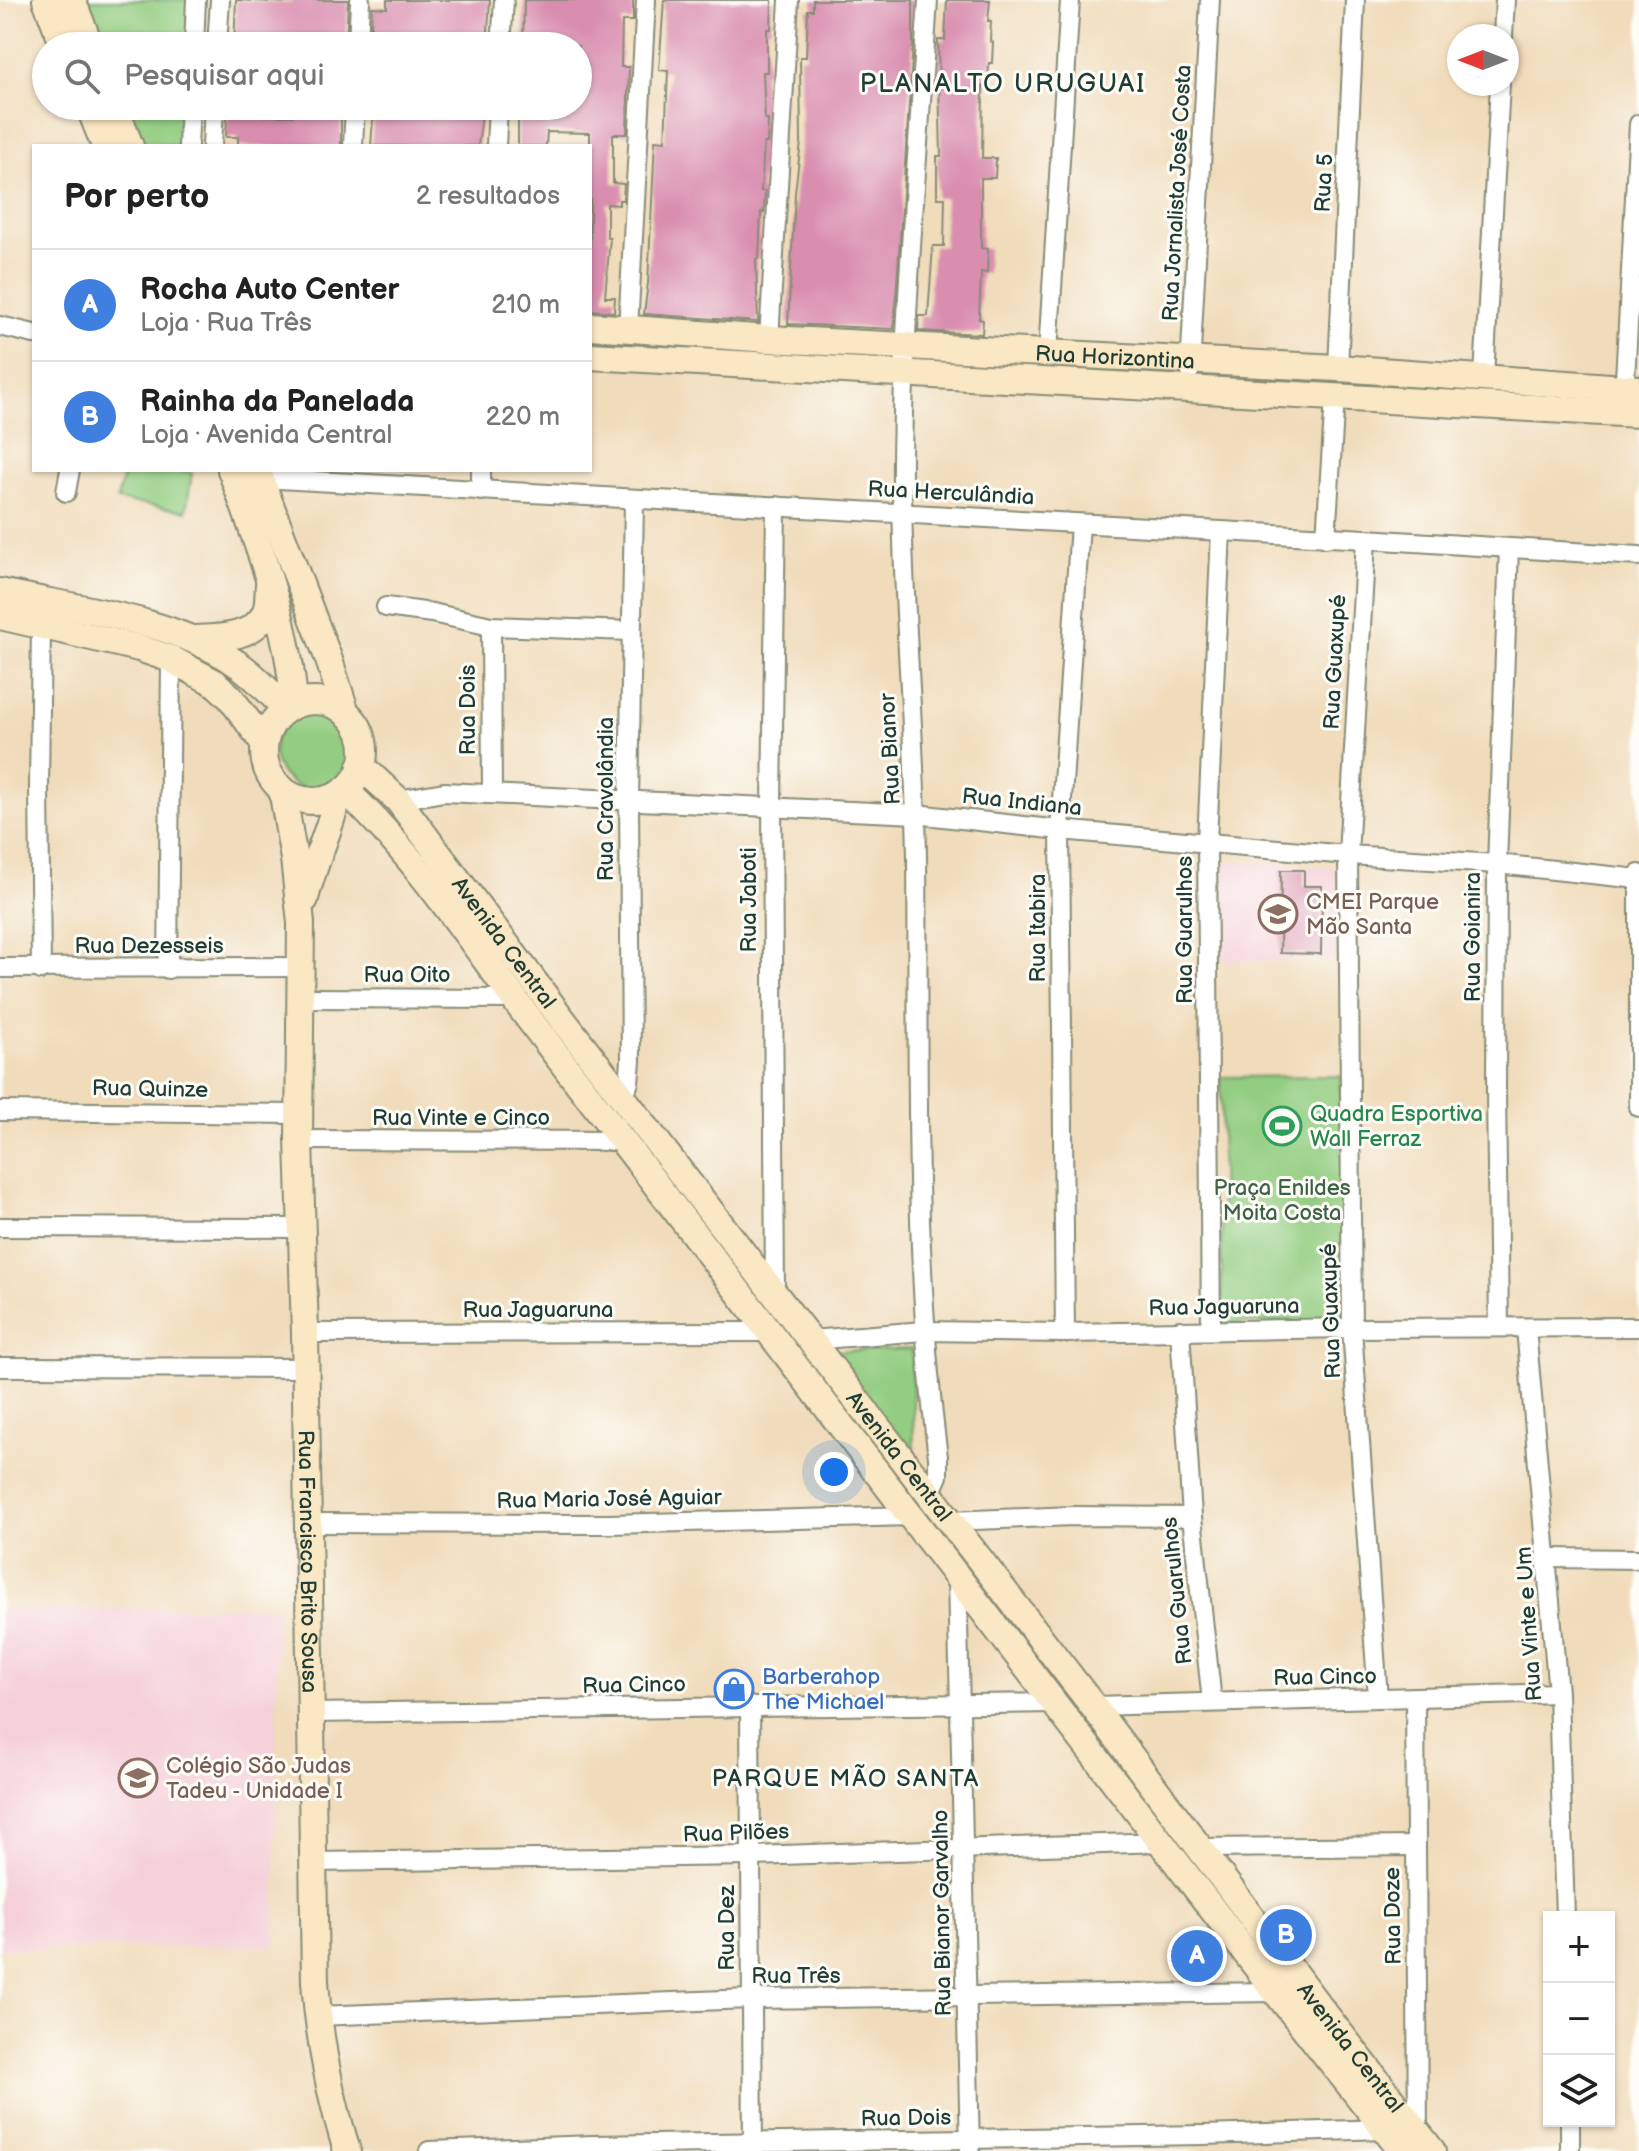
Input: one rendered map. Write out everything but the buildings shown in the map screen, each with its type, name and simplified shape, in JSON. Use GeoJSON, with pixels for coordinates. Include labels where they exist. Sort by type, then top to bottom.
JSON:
{"type":"FeatureCollection","features":[{"type":"Feature","properties":{"kind":"main road"},"geometry":{"type":"LineString","coordinates":[[46,0],[59,32]]}},
{"type":"Feature","properties":{"kind":"main road"},"geometry":{"type":"LineString","coordinates":[[72,0],[85,32]]}},
{"type":"Feature","properties":{"kind":"main road"},"geometry":{"type":"LineString","coordinates":[[95,120],[104,144]]}},
{"type":"Feature","properties":{"kind":"main road"},"geometry":{"type":"LineString","coordinates":[[120,120],[129,144]]}},
{"type":"Feature","properties":{"kind":"main road","name":"Rua Horizontina"},"geometry":{"type":"LineString","coordinates":[[592,326],[769,339],[1484,377],[1632,401]]}},
{"type":"Feature","properties":{"kind":"main road","name":"Rua Horizontina"},"geometry":{"type":"LineString","coordinates":[[592,356],[1335,397],[1632,401]]}},
{"type":"Feature","properties":{"kind":"main road"},"geometry":{"type":"LineString","coordinates":[[232,472],[286,639],[290,707]]}},
{"type":"Feature","properties":{"kind":"main road"},"geometry":{"type":"LineString","coordinates":[[258,474],[346,713]]}},
{"type":"Feature","properties":{"kind":"main road"},"geometry":{"type":"LineString","coordinates":[[195,639],[240,634],[259,623],[266,611],[269,585]]}},
{"type":"Feature","properties":{"kind":"main road"},"geometry":{"type":"LineString","coordinates":[[0,592],[143,623],[195,639],[239,664],[290,707]]}},
{"type":"Feature","properties":{"kind":"main road"},"geometry":{"type":"LineString","coordinates":[[0,616],[139,648],[171,659],[215,683],[230,697],[264,743]]}},
{"type":"Feature","properties":{"kind":"main road"},"geometry":{"type":"LineString","coordinates":[[301,923],[309,881],[342,792],[361,766],[362,737],[346,713],[322,702],[308,701],[290,707],[270,727],[264,743],[265,760],[271,776],[294,797],[309,801],[324,800],[342,792]]}},
{"type":"Feature","properties":{"kind":"main road","name":"Avenida Central"},"geometry":{"type":"LineString","coordinates":[[361,766],[398,800],[552,1028],[623,1141],[1276,1992],[1332,2044],[1417,2145]]}},
{"type":"Feature","properties":{"kind":"main road"},"geometry":{"type":"LineString","coordinates":[[282,789],[301,923]]}},
{"type":"Feature","properties":{"kind":"main road","name":"Avenida Central"},"geometry":{"type":"LineString","coordinates":[[342,792],[386,830],[462,926],[514,999],[552,1028],[624,1097],[1199,1848],[1332,2044],[1385,2129],[1417,2145]]}},
{"type":"Feature","properties":{"kind":"main road","name":"Rua Francisco Brito Sousa"},"geometry":{"type":"LineString","coordinates":[[301,923],[299,1127],[317,2016],[337,2118],[347,2151]]}},
{"type":"Feature","properties":{"kind":"street"},"geometry":{"type":"LineString","coordinates":[[195,32],[196,0]]}},
{"type":"Feature","properties":{"kind":"street"},"geometry":{"type":"LineString","coordinates":[[218,32],[220,0]]}},
{"type":"Feature","properties":{"kind":"street"},"geometry":{"type":"LineString","coordinates":[[359,32],[360,0]]}},
{"type":"Feature","properties":{"kind":"street"},"geometry":{"type":"LineString","coordinates":[[502,32],[504,0]]}},
{"type":"Feature","properties":{"kind":"street"},"geometry":{"type":"LineString","coordinates":[[628,329],[646,0]]}},
{"type":"Feature","properties":{"kind":"street"},"geometry":{"type":"LineString","coordinates":[[769,339],[789,0]]}},
{"type":"Feature","properties":{"kind":"street","name":"Rua Bianor"},"geometry":{"type":"LineString","coordinates":[[928,0],[906,346],[903,513],[916,814],[919,1193],[924,1331],[938,1457],[938,1476],[930,1494]]}},
{"type":"Feature","properties":{"kind":"street"},"geometry":{"type":"LineString","coordinates":[[1048,353],[1070,0]]}},
{"type":"Feature","properties":{"kind":"street","name":"Rua Jornalista José Costa"},"geometry":{"type":"LineString","coordinates":[[1189,389],[1210,0]]}},
{"type":"Feature","properties":{"kind":"street","name":"Rua 5"},"geometry":{"type":"LineString","coordinates":[[1338,368],[1355,0]]}},
{"type":"Feature","properties":{"kind":"street"},"geometry":{"type":"LineString","coordinates":[[1504,24],[1505,0]]}},
{"type":"Feature","properties":{"kind":"street"},"geometry":{"type":"LineString","coordinates":[[1484,377],[1499,96]]}},
{"type":"Feature","properties":{"kind":"street"},"geometry":{"type":"LineString","coordinates":[[188,144],[189,120]]}},
{"type":"Feature","properties":{"kind":"street"},"geometry":{"type":"LineString","coordinates":[[212,144],[213,120]]}},
{"type":"Feature","properties":{"kind":"street"},"geometry":{"type":"LineString","coordinates":[[353,144],[354,120]]}},
{"type":"Feature","properties":{"kind":"street"},"geometry":{"type":"LineString","coordinates":[[496,144],[497,120]]}},
{"type":"Feature","properties":{"kind":"street"},"geometry":{"type":"LineString","coordinates":[[1632,401],[1639,124]]}},
{"type":"Feature","properties":{"kind":"street"},"geometry":{"type":"LineString","coordinates":[[0,326],[32,334]]}},
{"type":"Feature","properties":{"kind":"street"},"geometry":{"type":"LineString","coordinates":[[1326,538],[1335,397]]}},
{"type":"Feature","properties":{"kind":"street"},"geometry":{"type":"LineString","coordinates":[[66,492],[70,472]]}},
{"type":"Feature","properties":{"kind":"street"},"geometry":{"type":"LineString","coordinates":[[481,472],[481,491]]}},
{"type":"Feature","properties":{"kind":"street","name":"Rua Herculândia"},"geometry":{"type":"LineString","coordinates":[[258,474],[481,491],[1639,556]]}},
{"type":"Feature","properties":{"kind":"street","name":"Rua Cravolândia"},"geometry":{"type":"LineString","coordinates":[[624,1097],[631,1061],[629,801],[634,500]]}},
{"type":"Feature","properties":{"kind":"street","name":"Rua Jaboti"},"geometry":{"type":"LineString","coordinates":[[775,1294],[772,806],[776,506]]}},
{"type":"Feature","properties":{"kind":"street","name":"Rua Itabira"},"geometry":{"type":"LineString","coordinates":[[1065,1333],[1060,830],[1080,524]]}},
{"type":"Feature","properties":{"kind":"street","name":"Rua Guarulhos"},"geometry":{"type":"LineString","coordinates":[[1211,1330],[1207,842],[1221,531]]}},
{"type":"Feature","properties":{"kind":"street","name":"Rua Guaxupé"},"geometry":{"type":"LineString","coordinates":[[1366,539],[1348,855],[1352,1328],[1378,1698]]}},
{"type":"Feature","properties":{"kind":"street","name":"Rua Goianira"},"geometry":{"type":"LineString","coordinates":[[1499,1327],[1497,864],[1509,548]]}},
{"type":"Feature","properties":{"kind":"street"},"geometry":{"type":"LineString","coordinates":[[386,607],[491,626],[630,631]]}},
{"type":"Feature","properties":{"kind":"street"},"geometry":{"type":"LineString","coordinates":[[41,625],[41,970]]}},
{"type":"Feature","properties":{"kind":"street","name":"Rua Dois"},"geometry":{"type":"LineString","coordinates":[[491,626],[492,794]]}},
{"type":"Feature","properties":{"kind":"street"},"geometry":{"type":"LineString","coordinates":[[168,969],[171,659]]}},
{"type":"Feature","properties":{"kind":"street","name":"Rua Indiana"},"geometry":{"type":"LineString","coordinates":[[398,800],[428,793],[492,794],[916,814],[1060,830],[1639,877]]}},
{"type":"Feature","properties":{"kind":"street"},"geometry":{"type":"LineString","coordinates":[[1639,877],[1639,1107]]}},
{"type":"Feature","properties":{"kind":"street","name":"Rua Dezesseis"},"geometry":{"type":"LineString","coordinates":[[0,968],[299,967]]}},
{"type":"Feature","properties":{"kind":"street","name":"Rua Oito"},"geometry":{"type":"LineString","coordinates":[[300,998],[514,999]]}},
{"type":"Feature","properties":{"kind":"street","name":"Rua Quinze"},"geometry":{"type":"LineString","coordinates":[[0,1111],[299,1127]]}},
{"type":"Feature","properties":{"kind":"street","name":"Rua Vinte e Cinco"},"geometry":{"type":"LineString","coordinates":[[299,1127],[623,1141]]}},
{"type":"Feature","properties":{"kind":"street"},"geometry":{"type":"LineString","coordinates":[[0,1227],[302,1228]]}},
{"type":"Feature","properties":{"kind":"street","name":"Rua Jaguaruna"},"geometry":{"type":"LineString","coordinates":[[810,1340],[924,1331],[1065,1333],[1639,1327]]}},
{"type":"Feature","properties":{"kind":"street","name":"Rua Vinte e Um"},"geometry":{"type":"LineString","coordinates":[[1526,1328],[1558,1693],[1565,1911]]}},
{"type":"Feature","properties":{"kind":"street","name":"Rua Guarulhos"},"geometry":{"type":"LineString","coordinates":[[1180,1330],[1192,1517],[1212,1702]]}},
{"type":"Feature","properties":{"kind":"street","name":"Rua Jaguaruna"},"geometry":{"type":"LineString","coordinates":[[305,1333],[771,1332]]}},
{"type":"Feature","properties":{"kind":"street"},"geometry":{"type":"LineString","coordinates":[[0,1367],[305,1368]]}},
{"type":"Feature","properties":{"kind":"street","name":"Rua Maria José Aguiar"},"geometry":{"type":"LineString","coordinates":[[306,1523],[609,1524],[912,1516]]}},
{"type":"Feature","properties":{"kind":"street"},"geometry":{"type":"LineString","coordinates":[[950,1521],[1073,1516],[1192,1517]]}},
{"type":"Feature","properties":{"kind":"street"},"geometry":{"type":"LineString","coordinates":[[1548,1558],[1639,1559]]}},
{"type":"Feature","properties":{"kind":"street","name":"Rua Bianor Garvalho"},"geometry":{"type":"LineString","coordinates":[[957,1577],[970,2146]]}},
{"type":"Feature","properties":{"kind":"street","name":"Rua Cinco"},"geometry":{"type":"LineString","coordinates":[[1093,1706],[1558,1693]]}},
{"type":"Feature","properties":{"kind":"street","name":"Rua Doze"},"geometry":{"type":"LineString","coordinates":[[1415,1697],[1417,2145]]}},
{"type":"Feature","properties":{"kind":"street","name":"Rua Cinco"},"geometry":{"type":"LineString","coordinates":[[309,1713],[1055,1703]]}},
{"type":"Feature","properties":{"kind":"street","name":"Rua Dez"},"geometry":{"type":"LineString","coordinates":[[750,1706],[753,2147]]}},
{"type":"Feature","properties":{"kind":"street","name":"Rua Pilões"},"geometry":{"type":"LineString","coordinates":[[312,1862],[751,1856],[1162,1842]]}},
{"type":"Feature","properties":{"kind":"street"},"geometry":{"type":"LineString","coordinates":[[1199,1848],[1416,1846]]}},
{"type":"Feature","properties":{"kind":"street","name":"Rua Três"},"geometry":{"type":"LineString","coordinates":[[317,2016],[750,1999],[1276,1992]]}},
{"type":"Feature","properties":{"kind":"street"},"geometry":{"type":"LineString","coordinates":[[1570,2127],[1570,2151]]}},
{"type":"Feature","properties":{"kind":"street","name":"Rua Dois"},"geometry":{"type":"LineString","coordinates":[[429,2151],[493,2147],[970,2146],[1385,2129]]}},
{"type":"Feature","properties":{"kind":"shaded area","name":"CMEI Parque Mão Santa"},"geometry":{"type":"Polygon","coordinates":[[[1217,861],[1337,868],[1336,960],[1222,961],[1217,861]]]}},
{"type":"Feature","properties":{"kind":"shaded area","name":"Colégio São Judas Tadeu - Unidade I"},"geometry":{"type":"Polygon","coordinates":[[[277,1607],[275,1946],[0,1949],[0,1610],[277,1607]]]}},
{"type":"Feature","properties":{"kind":"green space"},"geometry":{"type":"Polygon","coordinates":[[[88,0],[190,0],[188,32],[101,32],[88,0]]]}},
{"type":"Feature","properties":{"kind":"green space"},"geometry":{"type":"Polygon","coordinates":[[[136,120],[183,120],[182,144],[145,144],[136,120]]]}},
{"type":"Feature","properties":{"kind":"green space"},"geometry":{"type":"Polygon","coordinates":[[[124,472],[192,473],[186,511],[117,500],[124,472]]]}},
{"type":"Feature","properties":{"kind":"green space"},"geometry":{"type":"Polygon","coordinates":[[[313,711],[328,714],[341,722],[349,735],[352,750],[349,765],[341,778],[328,786],[313,789],[298,786],[285,778],[277,765],[274,750],[277,735],[285,722],[298,714],[313,711]]]}},
{"type":"Feature","properties":{"kind":"green space","name":"Praça Enildes Moita Costa"},"geometry":{"type":"Polygon","coordinates":[[[1341,1076],[1343,1322],[1222,1323],[1221,1077],[1341,1076]]]}},
{"type":"Feature","properties":{"kind":"green space"},"geometry":{"type":"Polygon","coordinates":[[[912,1349],[914,1463],[828,1351],[912,1349]]]}},
{"type":"Feature","properties":{"kind":"place","name":"CMEI Parque Mão Santa"},"geometry":{"type":"Point","coordinates":[1278,914]}},
{"type":"Feature","properties":{"kind":"place","name":"Quadra Esportiva Wall Ferraz"},"geometry":{"type":"Point","coordinates":[1282,1126]}},
{"type":"Feature","properties":{"kind":"place","name":"Barberahop The Michael"},"geometry":{"type":"Point","coordinates":[734,1689]}},
{"type":"Feature","properties":{"kind":"place","name":"Colégio São Judas Tadeu - Unidade I"},"geometry":{"type":"Point","coordinates":[138,1778]}},
{"type":"Feature","properties":{"kind":"place","name":"Rainha da Panelada"},"geometry":{"type":"Point","coordinates":[1286,1935]}},
{"type":"Feature","properties":{"kind":"place","name":"Rocha Auto Center"},"geometry":{"type":"Point","coordinates":[1197,1956]}},
{"type":"Feature","properties":{"kind":"district","name":"PLANALTO URUGUAI"},"geometry":{"type":"Point","coordinates":[1003,83]}},
{"type":"Feature","properties":{"kind":"district","name":"PARQUE MÃO SANTA"},"geometry":{"type":"Point","coordinates":[846,1778]}}]}
